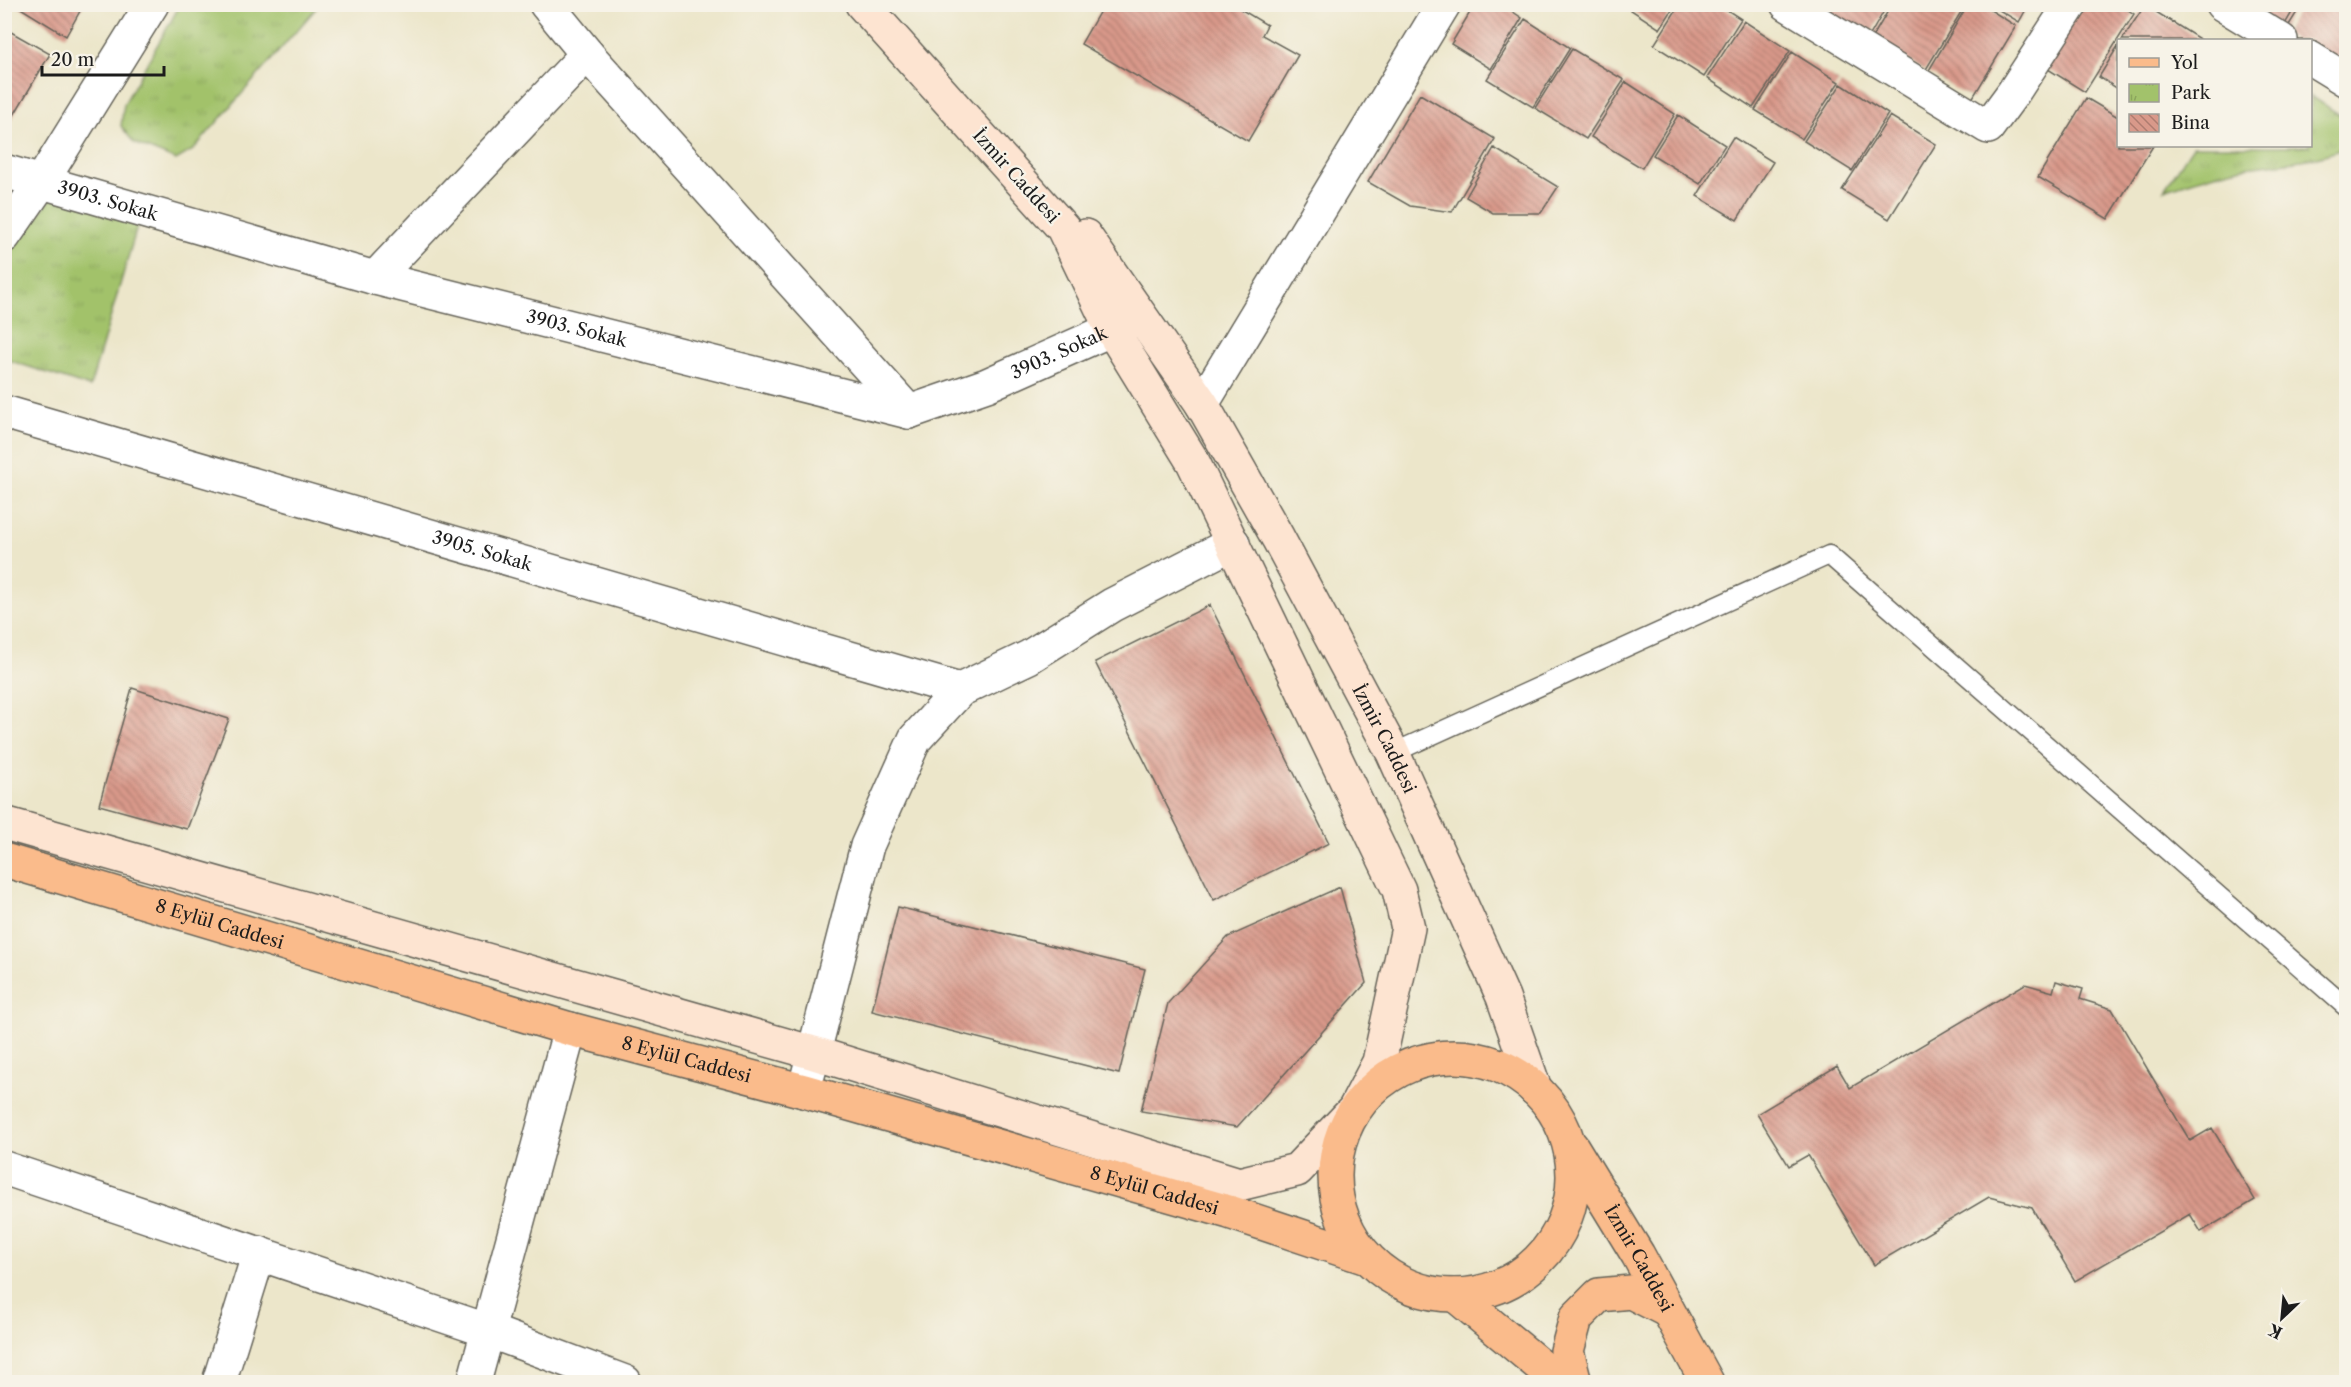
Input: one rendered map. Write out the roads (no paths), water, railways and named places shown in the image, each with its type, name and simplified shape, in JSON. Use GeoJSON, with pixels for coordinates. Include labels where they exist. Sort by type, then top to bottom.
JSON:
{"type":"FeatureCollection","features":[{"type":"Feature","properties":{"kind":"main road","name":"İzmir Caddesi"},"geometry":{"type":"LineString","coordinates":[[862,4],[1063,228],[1126,323],[1202,404],[1278,538],[1394,753],[1503,997],[1535,1089]]}},
{"type":"Feature","properties":{"kind":"main road","name":"İzmir Caddesi"},"geometry":{"type":"LineString","coordinates":[[4,823],[814,1053],[1239,1184],[1297,1170],[1354,1110],[1379,1062],[1408,928],[1399,890],[1126,323],[1070,214],[890,4]]}},
{"type":"Feature","properties":{"kind":"main road","name":"İzmir Caddesi"},"geometry":{"type":"LineString","coordinates":[[1193,462],[1194,429],[1202,404]]}},
{"type":"Feature","properties":{"kind":"main road","name":"8 Eylül Caddesi"},"geometry":{"type":"LineString","coordinates":[[4,860],[570,1029],[804,1091],[1228,1212],[1367,1258]]}},
{"type":"Feature","properties":{"kind":"main road"},"geometry":{"type":"LineString","coordinates":[[1469,1057],[1505,1067],[1535,1089],[1555,1112],[1567,1139],[1573,1175],[1568,1212],[1551,1245],[1525,1272],[1492,1288],[1455,1295],[1423,1291],[1393,1278],[1367,1258],[1347,1230],[1335,1196],[1335,1160],[1354,1110],[1396,1070],[1431,1058],[1469,1057]]}},
{"type":"Feature","properties":{"kind":"main road","name":"İzmir Caddesi"},"geometry":{"type":"LineString","coordinates":[[1567,1139],[1638,1255],[1707,1383]]}},
{"type":"Feature","properties":{"kind":"main road"},"geometry":{"type":"LineString","coordinates":[[1575,1383],[1568,1351],[1576,1318],[1599,1295],[1631,1292],[1668,1311]]}},
{"type":"Feature","properties":{"kind":"main road"},"geometry":{"type":"LineString","coordinates":[[1455,1295],[1560,1383]]}},
{"type":"Feature","properties":{"kind":"street"},"geometry":{"type":"LineString","coordinates":[[4,236],[42,181],[152,4]]}},
{"type":"Feature","properties":{"kind":"street"},"geometry":{"type":"LineString","coordinates":[[546,4],[587,54],[909,412]]}},
{"type":"Feature","properties":{"kind":"street"},"geometry":{"type":"LineString","coordinates":[[1202,404],[1444,4]]}},
{"type":"Feature","properties":{"kind":"street"},"geometry":{"type":"LineString","coordinates":[[1787,4],[1988,127],[2071,4]]}},
{"type":"Feature","properties":{"kind":"street"},"geometry":{"type":"LineString","coordinates":[[2222,4],[2279,39]]}},
{"type":"Feature","properties":{"kind":"street"},"geometry":{"type":"LineString","coordinates":[[375,278],[587,54]]}},
{"type":"Feature","properties":{"kind":"street"},"geometry":{"type":"LineString","coordinates":[[2312,59],[2346,80]]}},
{"type":"Feature","properties":{"kind":"street","name":"3903. Sokak"},"geometry":{"type":"LineString","coordinates":[[4,171],[375,278],[909,412],[987,385],[1126,323]]}},
{"type":"Feature","properties":{"kind":"street","name":"3905. Sokak"},"geometry":{"type":"LineString","coordinates":[[4,412],[960,690]]}},
{"type":"Feature","properties":{"kind":"street"},"geometry":{"type":"LineString","coordinates":[[804,1091],[867,846],[915,739],[960,690],[1029,657],[1112,605],[1233,543]]}},
{"type":"Feature","properties":{"kind":"street"},"geometry":{"type":"LineString","coordinates":[[474,1383],[570,1029]]}},
{"type":"Feature","properties":{"kind":"street"},"geometry":{"type":"LineString","coordinates":[[4,1168],[489,1331],[625,1383]]}},
{"type":"Feature","properties":{"kind":"street"},"geometry":{"type":"LineString","coordinates":[[219,1383],[260,1253]]}},
{"type":"Feature","properties":{"kind":"lane"},"geometry":{"type":"LineString","coordinates":[[1394,753],[1829,555],[2346,1007]]}}]}
